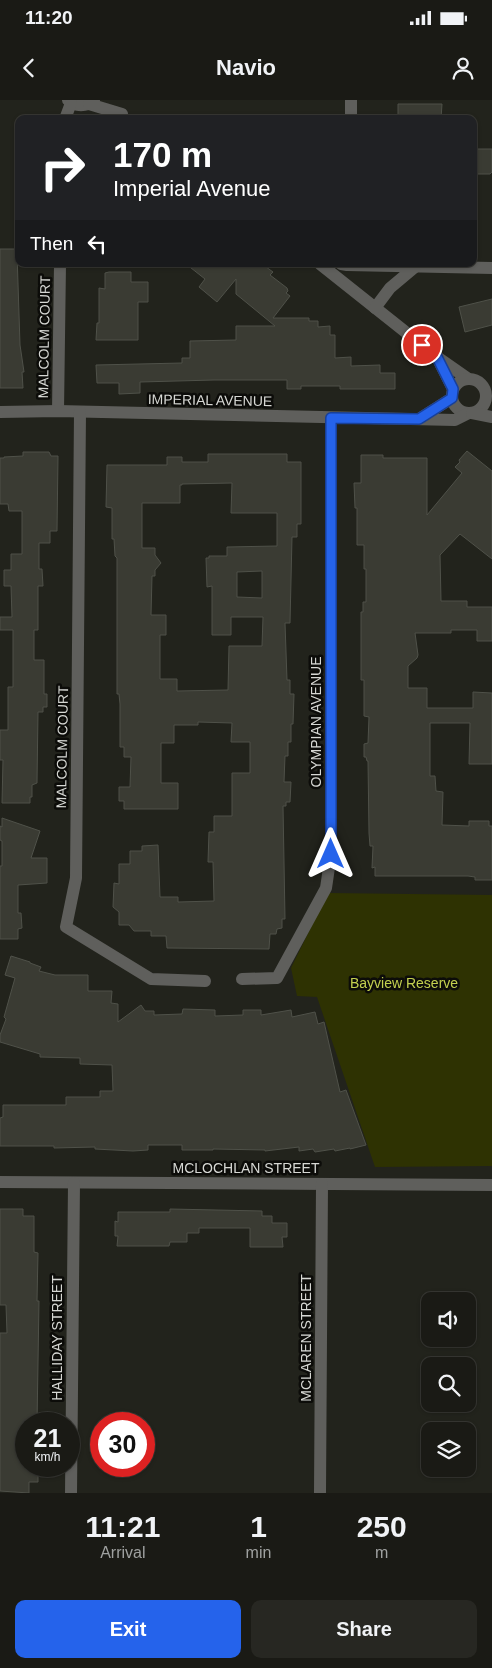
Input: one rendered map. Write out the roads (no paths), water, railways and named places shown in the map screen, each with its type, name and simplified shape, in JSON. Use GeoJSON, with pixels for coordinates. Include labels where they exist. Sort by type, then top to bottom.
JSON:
{"type":"FeatureCollection","features":[{"type":"Feature","properties":{"kind":"street"},"geometry":{"type":"LineString","coordinates":[[110,100],[125,115]]}},
{"type":"Feature","properties":{"kind":"street"},"geometry":{"type":"LineString","coordinates":[[351,100],[351,115]]}},
{"type":"Feature","properties":{"kind":"street"},"geometry":{"type":"LineString","coordinates":[[65,115],[70,101],[77,105],[92,102],[124,115]]}},
{"type":"Feature","properties":{"kind":"street","name":"MALCOLM COURT"},"geometry":{"type":"LineString","coordinates":[[58,412],[60,267]]}},
{"type":"Feature","properties":{"kind":"street"},"geometry":{"type":"LineString","coordinates":[[324,267],[437,357],[467,378],[473,379],[482,385],[489,398],[477,411],[471,413]]}},
{"type":"Feature","properties":{"kind":"street"},"geometry":{"type":"LineString","coordinates":[[344,283],[345,267]]}},
{"type":"Feature","properties":{"kind":"street"},"geometry":{"type":"LineString","coordinates":[[375,308],[390,288],[415,267],[492,268]]}},
{"type":"Feature","properties":{"kind":"street"},"geometry":{"type":"LineString","coordinates":[[437,357],[456,408],[461,411],[492,417]]}},
{"type":"Feature","properties":{"kind":"street"},"geometry":{"type":"LineString","coordinates":[[419,419],[452,394],[458,382],[467,378]]}},
{"type":"Feature","properties":{"kind":"street","name":"IMPERIAL AVENUE"},"geometry":{"type":"LineString","coordinates":[[0,412],[455,420],[471,413]]}},
{"type":"Feature","properties":{"kind":"street","name":"MALCOLM COURT"},"geometry":{"type":"LineString","coordinates":[[80,412],[76,878],[66,927],[151,979],[205,981]]}},
{"type":"Feature","properties":{"kind":"street","name":"OLYMPIAN AVENUE"},"geometry":{"type":"LineString","coordinates":[[242,979],[278,978],[326,888],[331,854],[331,418]]}},
{"type":"Feature","properties":{"kind":"street","name":"MCLOCHLAN STREET"},"geometry":{"type":"LineString","coordinates":[[0,1182],[492,1185]]}},
{"type":"Feature","properties":{"kind":"street","name":"HALLIDAY STREET"},"geometry":{"type":"LineString","coordinates":[[72,1493],[74,1182]]}},
{"type":"Feature","properties":{"kind":"street","name":"MCLAREN STREET"},"geometry":{"type":"LineString","coordinates":[[320,1493],[322,1184]]}},
{"type":"Feature","properties":{"kind":"park label","name":"Bayview Reserve"},"geometry":{"type":"Point","coordinates":[404,983]}}]}
